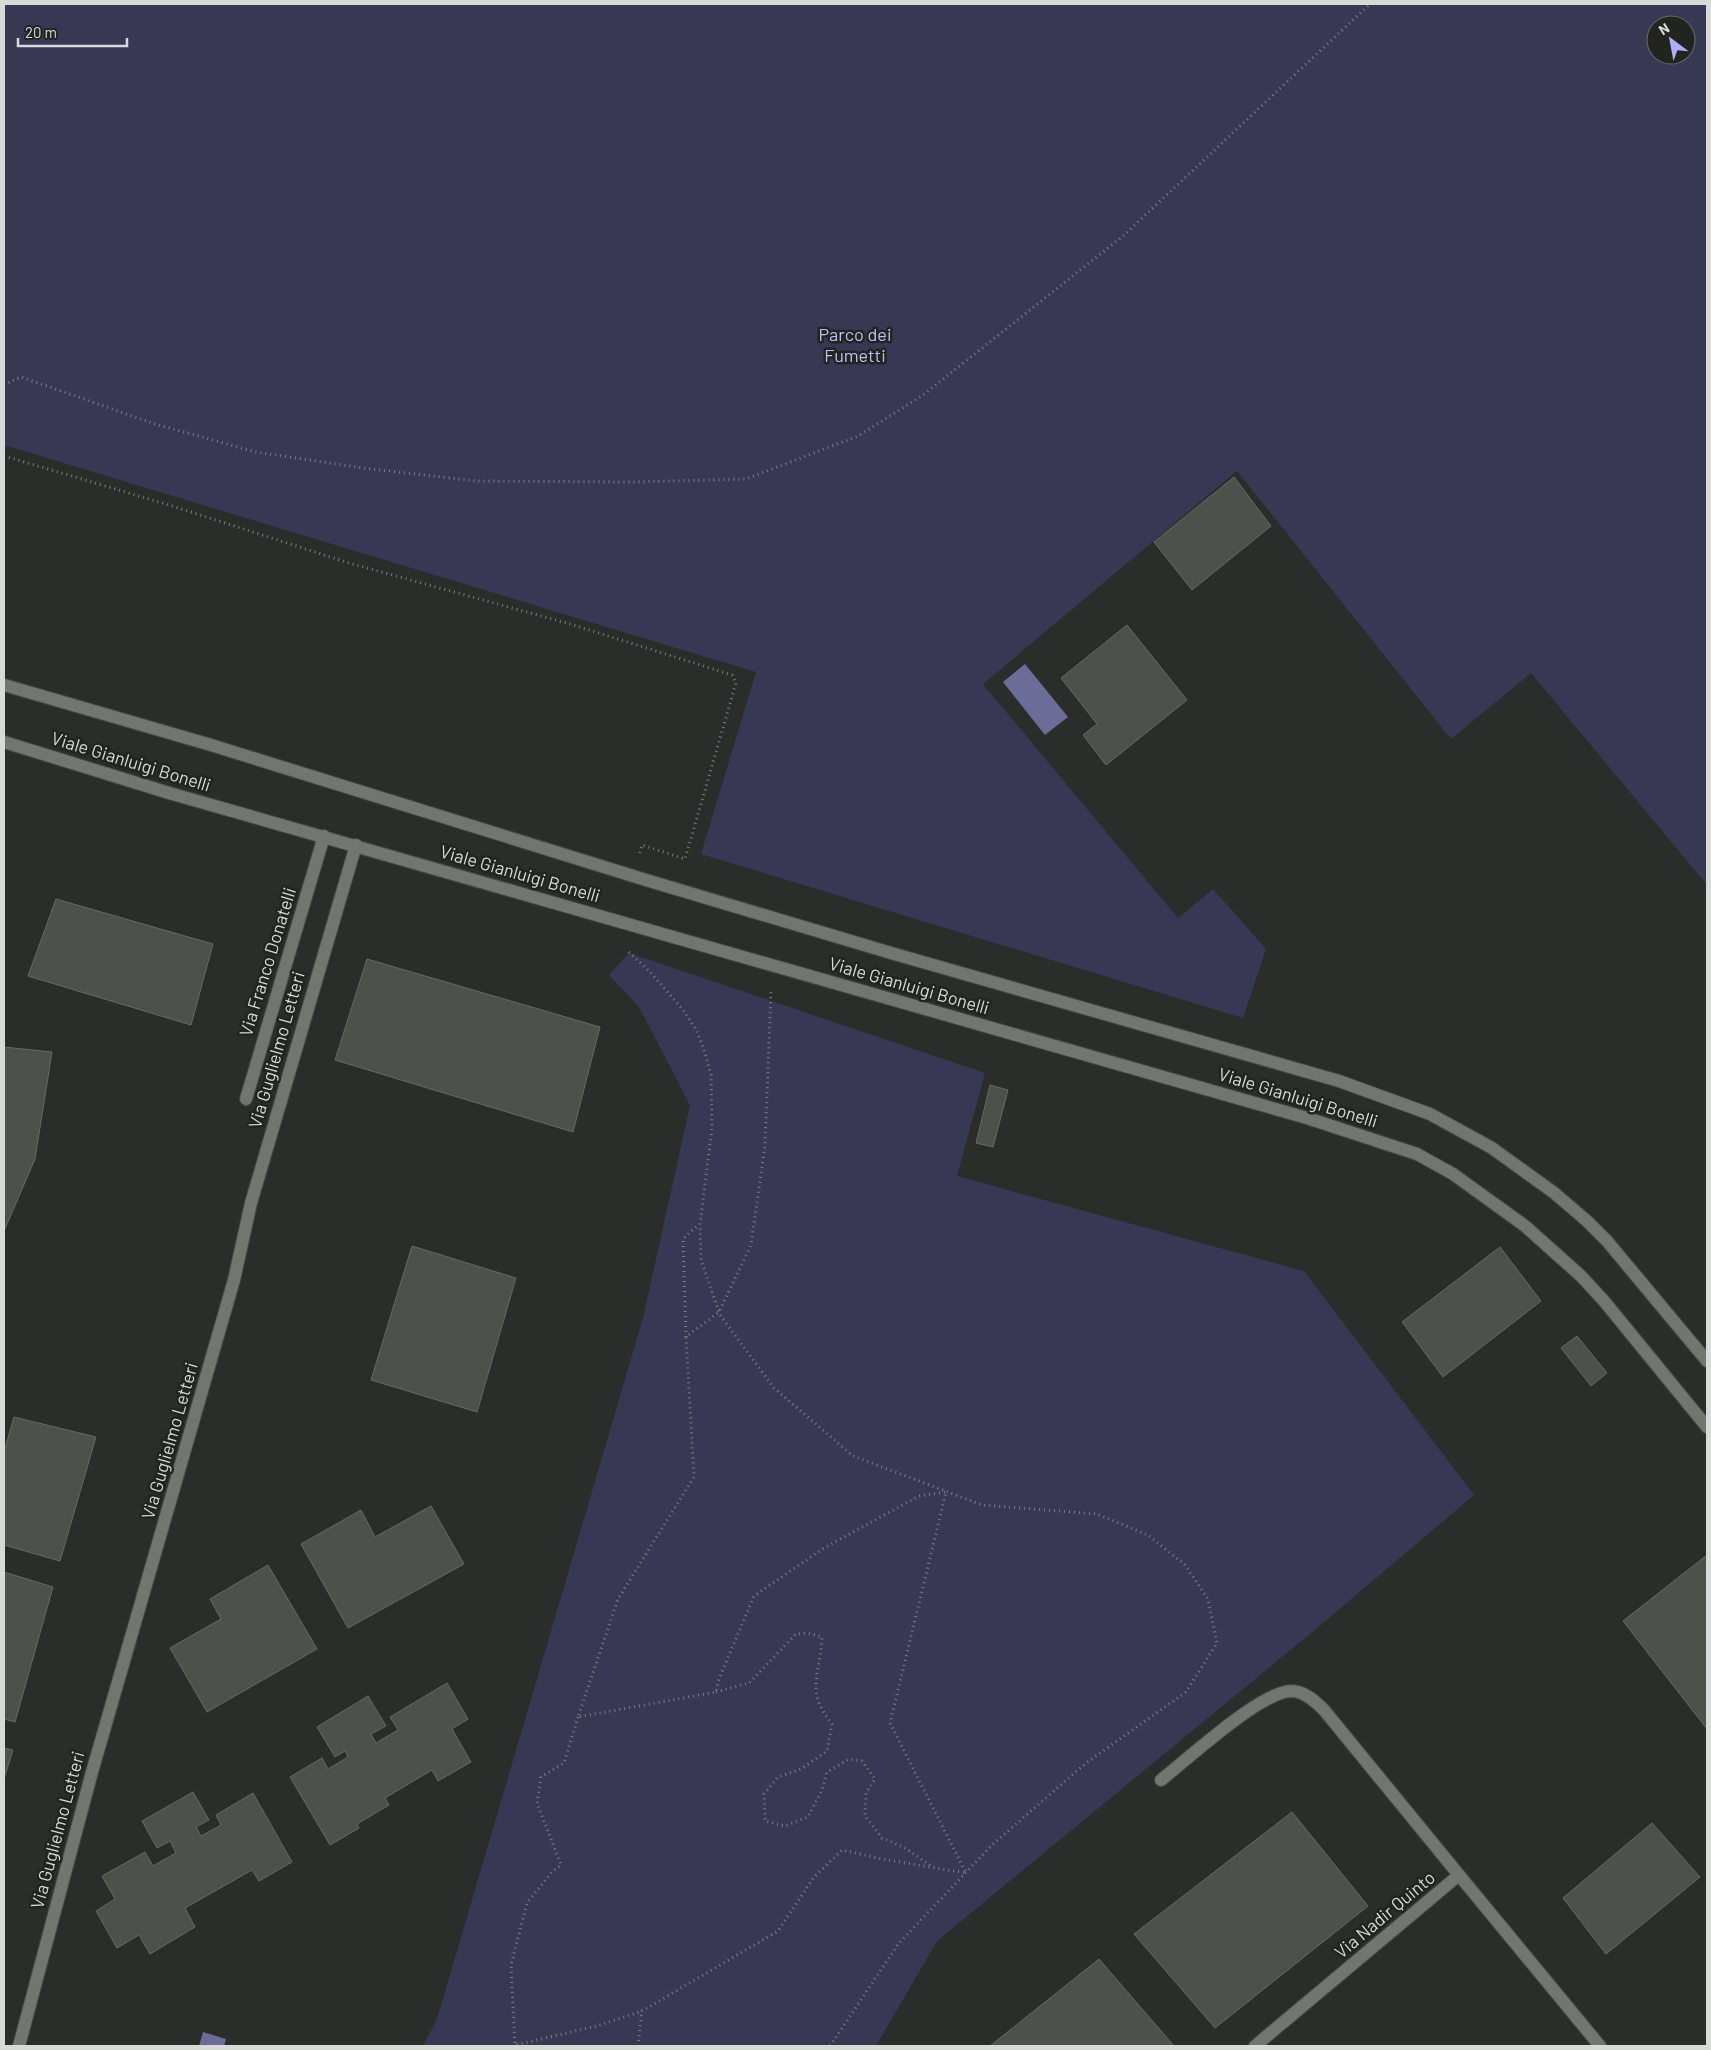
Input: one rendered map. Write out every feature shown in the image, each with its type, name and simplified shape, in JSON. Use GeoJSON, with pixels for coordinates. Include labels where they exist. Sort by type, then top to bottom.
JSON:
{"type":"FeatureCollection","features":[{"type":"Feature","properties":{"kind":"street","name":"Viale Gianluigi Bonelli"},"geometry":{"type":"LineString","coordinates":[[4,685],[211,745],[844,939],[1339,1081],[1430,1114],[1492,1148],[1553,1192],[1587,1221],[1607,1241],[1707,1361]]}},
{"type":"Feature","properties":{"kind":"street","name":"Viale Gianluigi Bonelli"},"geometry":{"type":"LineString","coordinates":[[4,742],[169,793],[1290,1113],[1417,1154],[1478,1190],[1525,1226],[1581,1276],[1707,1427]]}},
{"type":"Feature","properties":{"kind":"street","name":"Via Franco Donatelli"},"geometry":{"type":"LineString","coordinates":[[246,1098],[324,836]]}},
{"type":"Feature","properties":{"kind":"street","name":"Via Guglielmo Letteri"},"geometry":{"type":"LineString","coordinates":[[19,2046],[92,1772],[234,1280],[251,1203],[356,845]]}},
{"type":"Feature","properties":{"kind":"street"},"geometry":{"type":"LineString","coordinates":[[1161,1780],[1261,1701],[1281,1692],[1293,1691],[1302,1693],[1324,1710],[1459,1876]]}},
{"type":"Feature","properties":{"kind":"street","name":"Via Nadir Quinto"},"geometry":{"type":"LineString","coordinates":[[1256,2046],[1459,1876],[1600,2046]]}},
{"type":"Feature","properties":{"kind":"path"},"geometry":{"type":"LineString","coordinates":[[4,385],[21,377],[155,424],[256,452],[363,468],[476,481],[630,482],[746,479],[858,436],[923,396],[1123,236],[1370,4]]}},
{"type":"Feature","properties":{"kind":"path"},"geometry":{"type":"LineString","coordinates":[[4,456],[166,504],[349,564],[570,624],[732,675],[736,683],[685,859],[642,845]]}},
{"type":"Feature","properties":{"kind":"path"},"geometry":{"type":"LineString","coordinates":[[629,953],[660,982],[697,1030],[711,1075],[712,1128],[700,1224],[701,1260],[719,1312],[774,1388],[853,1456],[982,1506],[1097,1514],[1148,1535],[1186,1565],[1208,1599],[1217,1643],[1186,1692],[1086,1763],[992,1845],[899,1943],[830,2046]]}},
{"type":"Feature","properties":{"kind":"path"},"geometry":{"type":"LineString","coordinates":[[686,1337],[719,1312],[751,1245],[765,1145],[766,1070],[772,966]]}},
{"type":"Feature","properties":{"kind":"path"},"geometry":{"type":"LineString","coordinates":[[700,1224],[683,1238],[686,1337],[694,1477],[618,1599],[564,1763],[541,1778],[537,1803],[561,1865],[551,1873],[527,1903],[511,1965],[515,2046],[597,2026],[642,2011],[778,1931],[814,1877],[842,1850],[882,1859],[966,1873]]}},
{"type":"Feature","properties":{"kind":"path"},"geometry":{"type":"LineString","coordinates":[[716,1692],[719,1679],[754,1596],[824,1548],[919,1496],[946,1492]]}},
{"type":"Feature","properties":{"kind":"path"},"geometry":{"type":"LineString","coordinates":[[946,1492],[890,1723],[966,1873]]}},
{"type":"Feature","properties":{"kind":"path"},"geometry":{"type":"LineString","coordinates":[[578,1717],[716,1692],[749,1683],[796,1634],[808,1632],[822,1637],[821,1662],[814,1690],[820,1709],[832,1724],[827,1751],[801,1769],[778,1777],[764,1794],[766,1821],[785,1826],[808,1817],[822,1790],[827,1772],[849,1759],[862,1761],[875,1779],[866,1793],[865,1816],[882,1838],[905,1848],[934,1868]]}},
{"type":"Feature","properties":{"kind":"path"},"geometry":{"type":"LineString","coordinates":[[638,2046],[642,2011]]}},
{"type":"Feature","properties":{"kind":"green space","name":"Parco dei Fumetti"},"geometry":{"type":"Polygon","coordinates":[[[4,4],[1707,4],[1707,885],[1531,673],[1451,739],[1237,471],[983,684],[1178,918],[1213,889],[1266,949],[1243,1018],[701,854],[756,672],[4,445],[4,4]]]}},
{"type":"Feature","properties":{"kind":"green space"},"geometry":{"type":"Polygon","coordinates":[[[629,953],[985,1073],[957,1176],[1304,1271],[1474,1495],[1322,1624],[937,1941],[876,2046],[423,2046],[437,2019],[643,1318],[690,1105],[639,1007],[609,975],[629,953]]]}},
{"type":"Feature","properties":{"kind":"shaded area"},"geometry":{"type":"Polygon","coordinates":[[[1025,664],[1068,717],[1045,735],[1003,682],[1025,664]]]}},
{"type":"Feature","properties":{"kind":"shaded area"},"geometry":{"type":"Polygon","coordinates":[[[203,2032],[226,2039],[224,2046],[199,2046],[203,2032]]]}},
{"type":"Feature","properties":{"kind":"building"},"geometry":{"type":"Polygon","coordinates":[[[1234,477],[1271,526],[1192,590],[1154,542],[1234,477]]]}},
{"type":"Feature","properties":{"kind":"building"},"geometry":{"type":"Polygon","coordinates":[[[1127,625],[1187,700],[1106,765],[1083,735],[1097,724],[1061,678],[1127,625]]]}},
{"type":"Feature","properties":{"kind":"building"},"geometry":{"type":"Polygon","coordinates":[[[56,899],[213,944],[191,1025],[28,976],[56,899]]]}},
{"type":"Feature","properties":{"kind":"building"},"geometry":{"type":"Polygon","coordinates":[[[367,959],[600,1027],[573,1132],[335,1060],[367,959]]]}},
{"type":"Feature","properties":{"kind":"building"},"geometry":{"type":"Polygon","coordinates":[[[4,1047],[52,1052],[35,1159],[4,1231],[4,1047]]]}},
{"type":"Feature","properties":{"kind":"building"},"geometry":{"type":"Polygon","coordinates":[[[990,1085],[1008,1090],[993,1147],[976,1143],[990,1085]]]}},
{"type":"Feature","properties":{"kind":"building"},"geometry":{"type":"Polygon","coordinates":[[[412,1246],[516,1278],[477,1412],[371,1380],[412,1246]]]}},
{"type":"Feature","properties":{"kind":"building"},"geometry":{"type":"Polygon","coordinates":[[[1500,1247],[1541,1301],[1443,1377],[1402,1322],[1500,1247]]]}},
{"type":"Feature","properties":{"kind":"building"},"geometry":{"type":"Polygon","coordinates":[[[1577,1336],[1607,1373],[1591,1386],[1561,1348],[1577,1336]]]}},
{"type":"Feature","properties":{"kind":"building"},"geometry":{"type":"Polygon","coordinates":[[[14,1417],[96,1437],[60,1561],[4,1545],[4,1452],[14,1417]]]}},
{"type":"Feature","properties":{"kind":"building"},"geometry":{"type":"Polygon","coordinates":[[[431,1506],[464,1564],[348,1628],[301,1544],[361,1510],[375,1537],[431,1506]]]}},
{"type":"Feature","properties":{"kind":"building"},"geometry":{"type":"Polygon","coordinates":[[[1707,1555],[1707,1729],[1623,1621],[1707,1555]]]}},
{"type":"Feature","properties":{"kind":"building"},"geometry":{"type":"Polygon","coordinates":[[[268,1565],[317,1649],[207,1712],[170,1648],[221,1619],[210,1599],[268,1565]]]}},
{"type":"Feature","properties":{"kind":"building"},"geometry":{"type":"Polygon","coordinates":[[[4,1572],[53,1587],[15,1722],[4,1719],[4,1572]]]}},
{"type":"Feature","properties":{"kind":"building"},"geometry":{"type":"Polygon","coordinates":[[[447,1683],[468,1719],[452,1729],[471,1762],[438,1781],[432,1770],[385,1798],[389,1805],[357,1824],[359,1828],[330,1845],[290,1777],[322,1758],[328,1769],[348,1757],[345,1751],[335,1757],[317,1727],[368,1696],[386,1726],[371,1734],[376,1743],[398,1730],[390,1717],[447,1683]]]}},
{"type":"Feature","properties":{"kind":"building"},"geometry":{"type":"Polygon","coordinates":[[[4,1748],[13,1750],[4,1779],[4,1748]]]}},
{"type":"Feature","properties":{"kind":"building"},"geometry":{"type":"Polygon","coordinates":[[[193,1792],[209,1820],[196,1827],[201,1836],[221,1825],[216,1815],[253,1793],[292,1862],[259,1881],[252,1870],[185,1908],[195,1927],[150,1954],[139,1935],[117,1948],[96,1911],[115,1899],[102,1876],[145,1852],[153,1866],[176,1853],[170,1841],[157,1848],[142,1821],[193,1792]]]}},
{"type":"Feature","properties":{"kind":"building"},"geometry":{"type":"Polygon","coordinates":[[[1292,1812],[1368,1906],[1215,2028],[1134,1934],[1292,1812]]]}},
{"type":"Feature","properties":{"kind":"building"},"geometry":{"type":"Polygon","coordinates":[[[1652,1823],[1700,1877],[1606,1954],[1563,1898],[1652,1823]]]}},
{"type":"Feature","properties":{"kind":"building"},"geometry":{"type":"Polygon","coordinates":[[[1099,1959],[1174,2046],[990,2046],[1099,1959]]]}}]}
